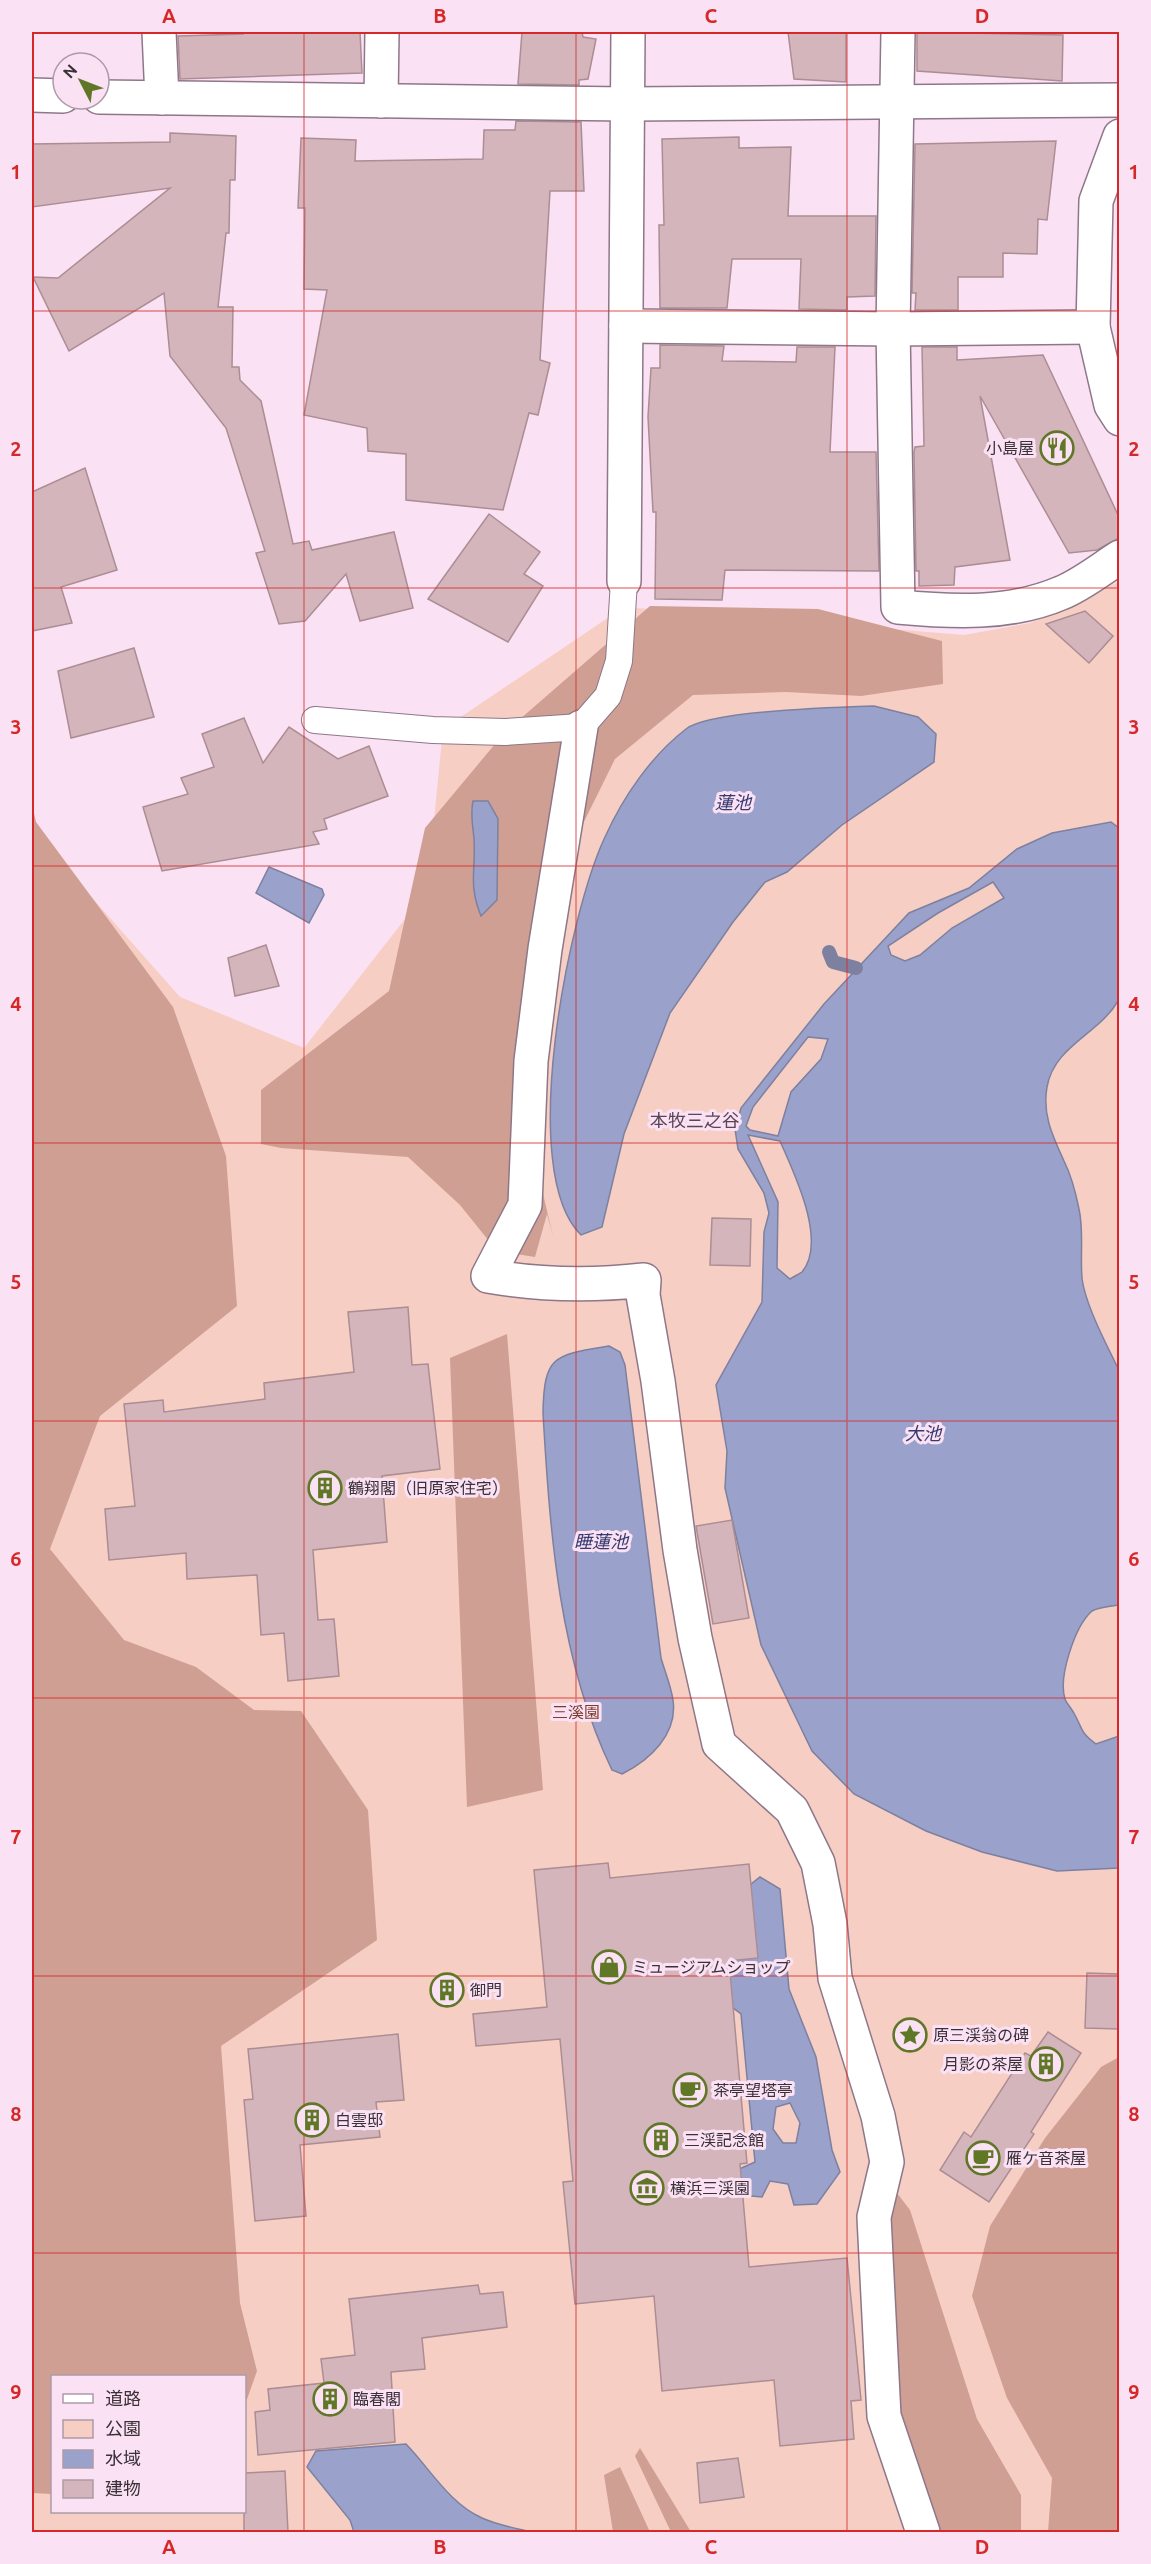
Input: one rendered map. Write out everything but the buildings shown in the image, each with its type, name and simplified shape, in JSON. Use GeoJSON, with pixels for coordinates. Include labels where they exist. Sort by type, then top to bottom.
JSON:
{"type":"FeatureCollection","features":[{"type":"Feature","properties":{"kind":"street"},"geometry":{"type":"LineString","coordinates":[[159,32],[162,98]]}},
{"type":"Feature","properties":{"kind":"street"},"geometry":{"type":"LineString","coordinates":[[381,101],[382,32]]}},
{"type":"Feature","properties":{"kind":"street"},"geometry":{"type":"LineString","coordinates":[[624,581],[628,32]]}},
{"type":"Feature","properties":{"kind":"street"},"geometry":{"type":"LineString","coordinates":[[898,32],[899,103],[893,329],[898,607],[948,611],[1019,607],[1062,593],[1119,557]]}},
{"type":"Feature","properties":{"kind":"street"},"geometry":{"type":"LineString","coordinates":[[32,95],[51,96]]}},
{"type":"Feature","properties":{"kind":"street"},"geometry":{"type":"LineString","coordinates":[[111,97],[627,104],[1119,100]]}},
{"type":"Feature","properties":{"kind":"street"},"geometry":{"type":"LineString","coordinates":[[1119,136],[1096,201],[1093,327],[1112,405],[1119,418]]}},
{"type":"Feature","properties":{"kind":"street"},"geometry":{"type":"LineString","coordinates":[[626,326],[893,329],[1093,327]]}},
{"type":"Feature","properties":{"kind":"street"},"geometry":{"type":"LineString","coordinates":[[581,727],[544,949],[531,1061],[525,1205],[488,1276],[551,1284],[598,1285],[644,1280],[643,1295],[658,1381],[694,1638],[719,1744],[792,1810],[818,1863],[830,1924],[836,1978],[878,2116],[887,2162],[874,2217],[884,2416],[923,2532]]}},
{"type":"Feature","properties":{"kind":"lane"},"geometry":{"type":"LineString","coordinates":[[315,720],[443,730],[505,732],[581,727],[608,696],[619,661],[624,581]]}},
{"type":"Feature","properties":{"kind":"green space","name":"三溪園"},"geometry":{"type":"Polygon","coordinates":[[[1119,581],[1119,2532],[32,2532],[32,830],[180,997],[304,1048],[427,891],[443,729],[624,607],[964,635],[1030,623],[1096,594],[1119,581]]]}},
{"type":"Feature","properties":{"kind":"shaded area"},"geometry":{"type":"Polygon","coordinates":[[[650,606],[818,609],[942,641],[943,684],[861,696],[786,692],[693,695],[615,759],[572,846],[533,1152],[553,1236],[547,1214],[535,1257],[497,1251],[460,1205],[408,1157],[281,1148],[261,1144],[261,1090],[389,991],[425,828],[505,732],[650,606]]]}},
{"type":"Feature","properties":{"kind":"shaded area"},"geometry":{"type":"Polygon","coordinates":[[[32,804],[36,822],[173,1007],[226,1156],[237,1306],[100,1416],[50,1549],[124,1640],[196,1667],[254,1710],[301,1711],[368,1810],[377,1940],[221,2046],[240,2303],[257,2371],[246,2402],[246,2375],[51,2375],[51,2494],[32,2493],[32,804]]]}},
{"type":"Feature","properties":{"kind":"shaded area"},"geometry":{"type":"Polygon","coordinates":[[[507,1334],[543,1790],[467,1807],[450,1358],[507,1334]]]}},
{"type":"Feature","properties":{"kind":"shaded area"},"geometry":{"type":"Polygon","coordinates":[[[1119,2057],[1119,2532],[1048,2532],[1052,2478],[1007,2398],[972,2296],[990,2226],[1045,2138],[1101,2067],[1119,2057]]]}},
{"type":"Feature","properties":{"kind":"shaded area"},"geometry":{"type":"Polygon","coordinates":[[[897,2193],[910,2210],[977,2419],[1021,2495],[1021,2532],[940,2532],[898,2417],[888,2232],[897,2193]]]}},
{"type":"Feature","properties":{"kind":"shaded area"},"geometry":{"type":"Polygon","coordinates":[[[640,2448],[691,2532],[671,2532],[635,2456],[640,2448]]]}},
{"type":"Feature","properties":{"kind":"shaded area"},"geometry":{"type":"Polygon","coordinates":[[[620,2467],[650,2532],[613,2532],[604,2475],[620,2467]]]}},
{"type":"Feature","properties":{"kind":"water","name":"蓮池"},"geometry":{"type":"Polygon","coordinates":[[[874,706],[918,717],[936,734],[934,762],[842,825],[787,872],[765,882],[733,922],[670,1013],[624,1134],[602,1227],[581,1235],[562,1203],[552,1157],[551,1101],[555,1041],[564,980],[577,922],[591,873],[620,807],[639,778],[661,752],[686,729],[699,723],[776,711],[874,706]]]}},
{"type":"Feature","properties":{"kind":"water"},"geometry":{"type":"Polygon","coordinates":[[[473,801],[488,801],[498,819],[497,900],[481,916],[474,886],[473,801]]]}},
{"type":"Feature","properties":{"kind":"water","name":"大池"},"geometry":{"type":"Polygon","coordinates":[[[1111,822],[1119,828],[1121,919],[1121,973],[1118,1001],[1100,1023],[1058,1061],[1051,1073],[1046,1097],[1047,1116],[1067,1166],[1079,1209],[1082,1278],[1087,1300],[1119,1370],[1119,1605],[1092,1611],[1086,1618],[1070,1652],[1063,1690],[1066,1701],[1087,1737],[1096,1744],[1119,1736],[1119,1868],[1057,1871],[982,1852],[926,1831],[854,1794],[812,1751],[761,1645],[725,1488],[727,1451],[716,1385],[762,1302],[764,1232],[769,1213],[764,1193],[738,1149],[735,1129],[741,1108],[824,1004],[909,913],[969,888],[1017,849],[1052,833],[1111,822]],[[993,882],[938,913],[888,946],[891,955],[905,961],[920,955],[952,928],[1004,898],[993,882]],[[808,1037],[753,1107],[746,1126],[750,1130],[778,1136],[791,1092],[821,1059],[828,1039],[808,1037]],[[748,1135],[778,1202],[777,1268],[790,1279],[802,1272],[809,1259],[810,1225],[806,1206],[780,1141],[748,1135]]]}},
{"type":"Feature","properties":{"kind":"water"},"geometry":{"type":"Polygon","coordinates":[[[269,867],[322,889],[324,895],[309,923],[256,893],[269,867]]]}},
{"type":"Feature","properties":{"kind":"water","name":"睡蓮池"},"geometry":{"type":"Polygon","coordinates":[[[609,1346],[620,1352],[625,1365],[661,1658],[673,1700],[671,1724],[660,1744],[642,1761],[622,1774],[612,1770],[594,1728],[569,1641],[554,1550],[543,1413],[546,1379],[556,1361],[576,1352],[609,1346]]]}},
{"type":"Feature","properties":{"kind":"water"},"geometry":{"type":"Polygon","coordinates":[[[760,1877],[780,1889],[789,1989],[816,2057],[832,2150],[840,2172],[817,2204],[794,2205],[788,2184],[770,2181],[762,2197],[729,2194],[717,2179],[755,2162],[741,2014],[689,1975],[736,1896],[760,1877]],[[790,2103],[776,2107],[773,2129],[783,2143],[796,2143],[800,2123],[790,2103]]]}},
{"type":"Feature","properties":{"kind":"water"},"geometry":{"type":"Polygon","coordinates":[[[406,2444],[450,2495],[470,2512],[494,2523],[531,2532],[354,2532],[350,2520],[307,2467],[316,2451],[406,2444]]]}},
{"type":"Feature","properties":{"kind":"waterway"},"geometry":{"type":"LineString","coordinates":[[829,952],[833,962],[856,968]]}},
{"type":"Feature","properties":{"kind":"place","name":"小島屋"},"geometry":{"type":"Point","coordinates":[1057,448]}},
{"type":"Feature","properties":{"kind":"place","name":"鶴翔閣（旧原家住宅）"},"geometry":{"type":"Point","coordinates":[325,1488]}},
{"type":"Feature","properties":{"kind":"place","name":"ミュージアムショップ"},"geometry":{"type":"Point","coordinates":[609,1967]}},
{"type":"Feature","properties":{"kind":"place","name":"御門"},"geometry":{"type":"Point","coordinates":[447,1990]}},
{"type":"Feature","properties":{"kind":"place","name":"原三渓翁の碑"},"geometry":{"type":"Point","coordinates":[910,2035]}},
{"type":"Feature","properties":{"kind":"place","name":"月影の茶屋"},"geometry":{"type":"Point","coordinates":[1046,2064]}},
{"type":"Feature","properties":{"kind":"place","name":"茶亭望塔亭"},"geometry":{"type":"Point","coordinates":[690,2090]}},
{"type":"Feature","properties":{"kind":"place","name":"白雲邸"},"geometry":{"type":"Point","coordinates":[312,2120]}},
{"type":"Feature","properties":{"kind":"place","name":"三渓記念館"},"geometry":{"type":"Point","coordinates":[661,2140]}},
{"type":"Feature","properties":{"kind":"place","name":"雁ケ音茶屋"},"geometry":{"type":"Point","coordinates":[983,2158]}},
{"type":"Feature","properties":{"kind":"place","name":"横浜三渓園"},"geometry":{"type":"Point","coordinates":[647,2188]}},
{"type":"Feature","properties":{"kind":"place","name":"臨春閣"},"geometry":{"type":"Point","coordinates":[330,2399]}},
{"type":"Feature","properties":{"kind":"district","name":"本牧三之谷"},"geometry":{"type":"Point","coordinates":[695,1121]}}]}
